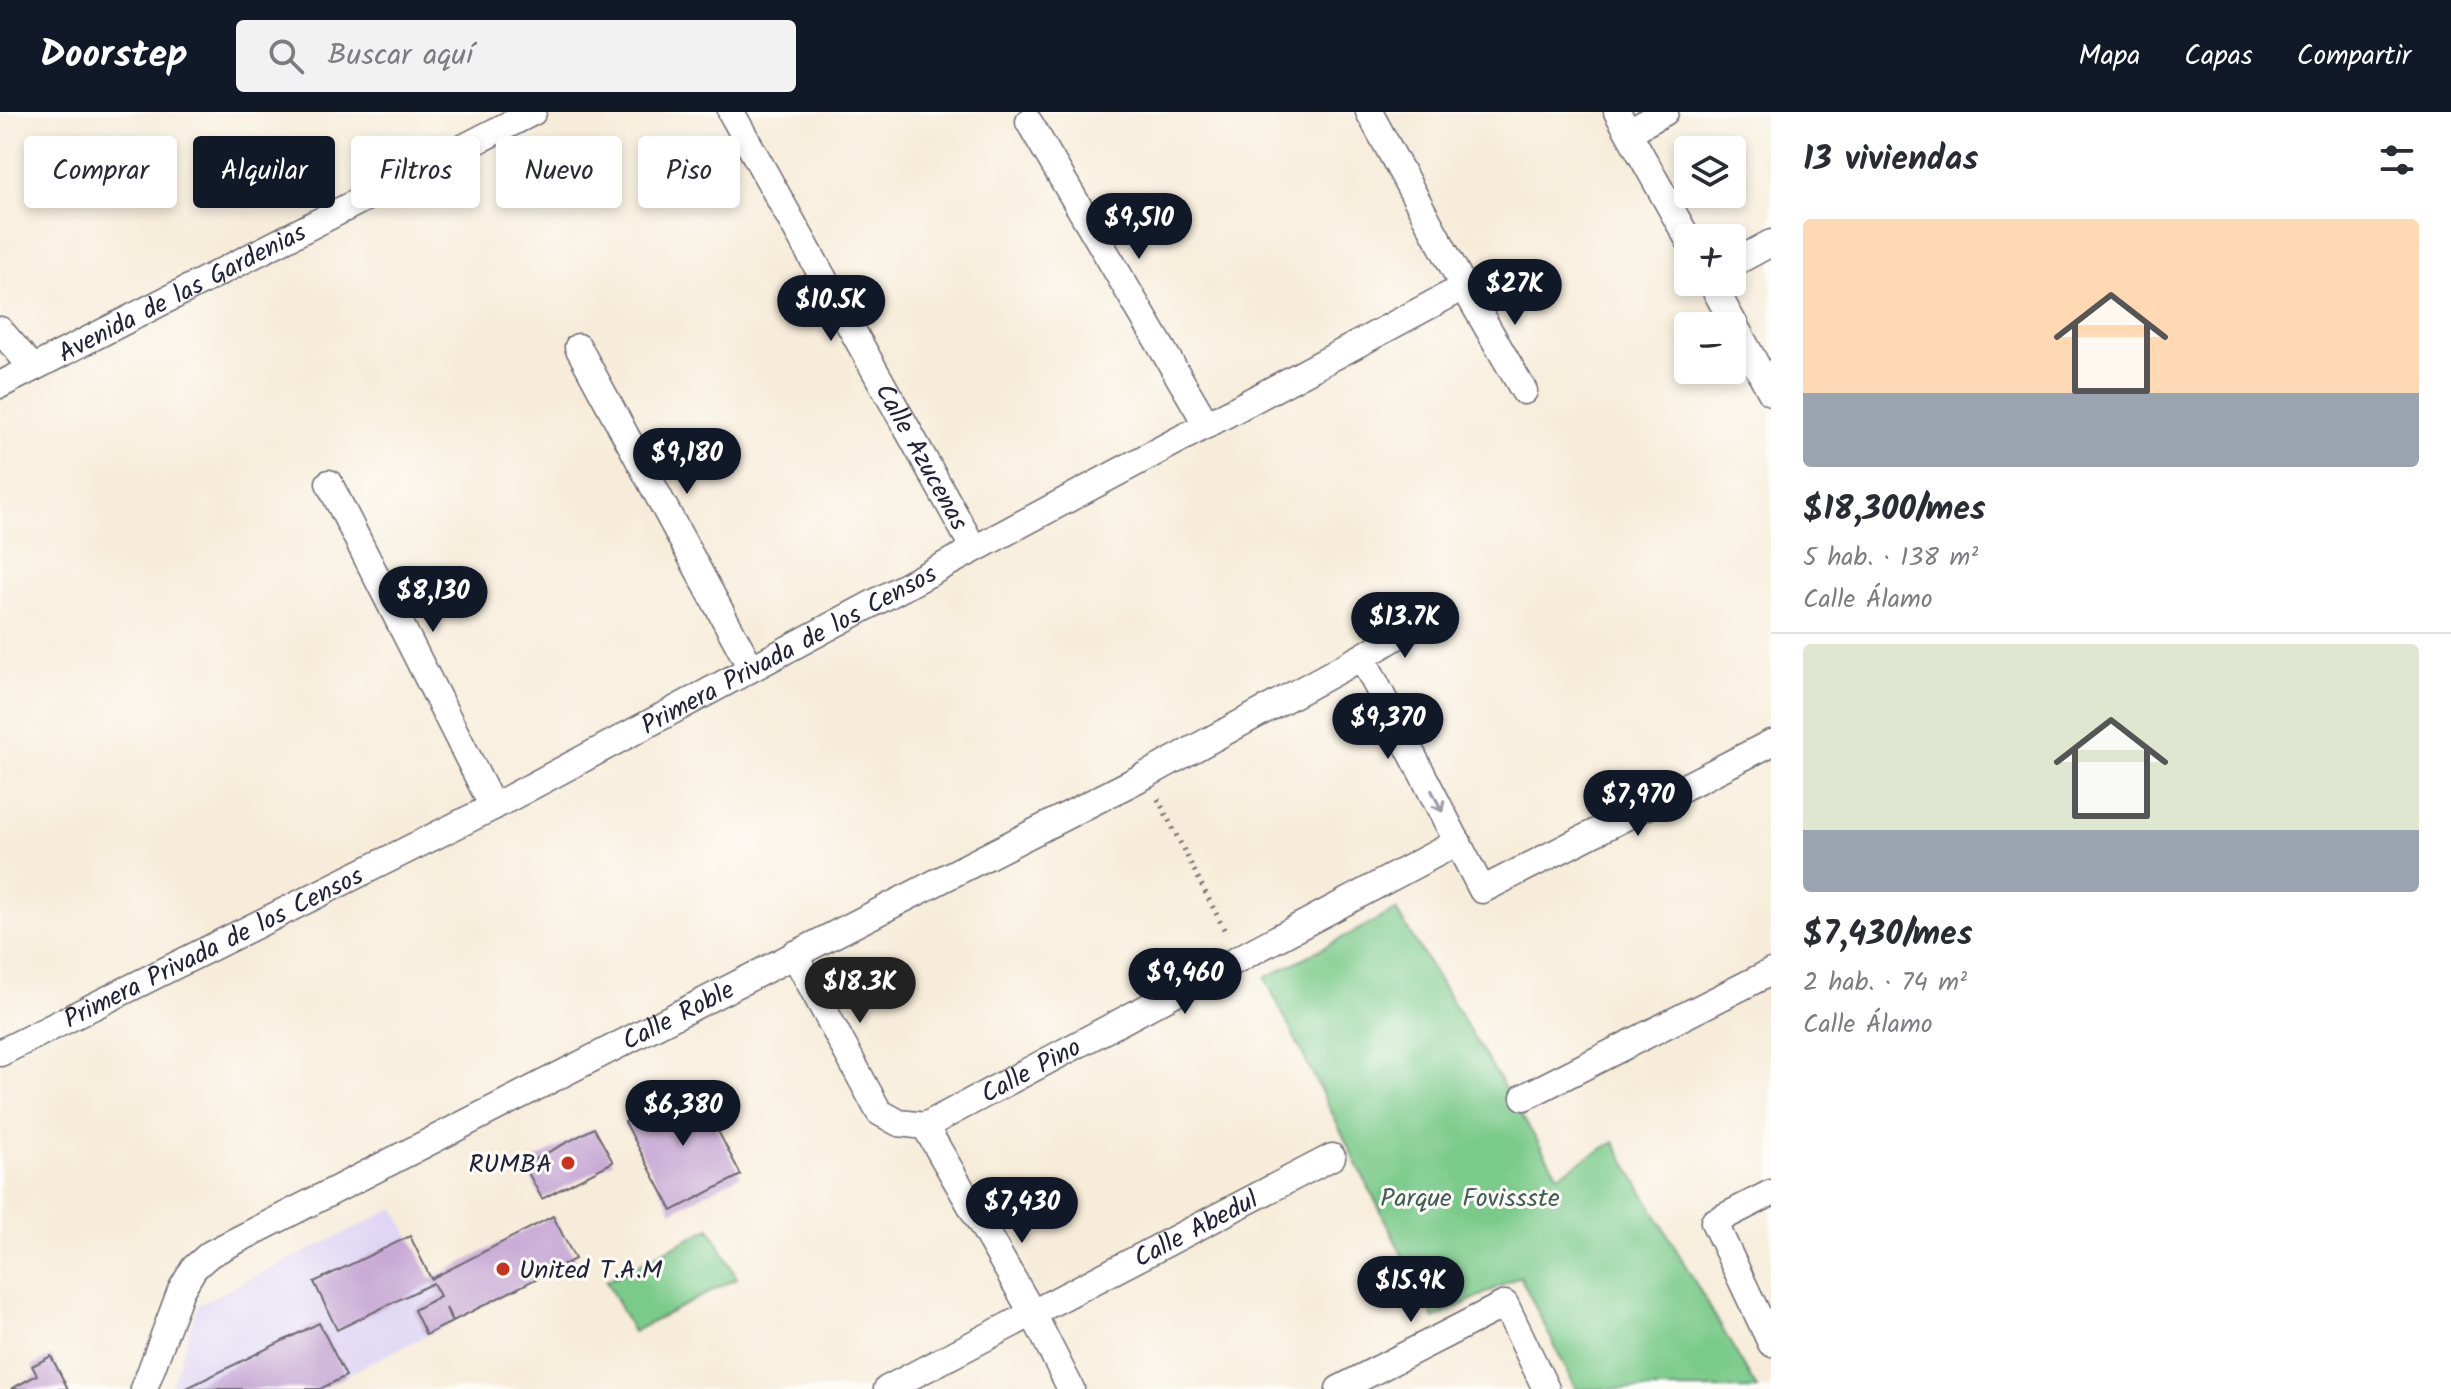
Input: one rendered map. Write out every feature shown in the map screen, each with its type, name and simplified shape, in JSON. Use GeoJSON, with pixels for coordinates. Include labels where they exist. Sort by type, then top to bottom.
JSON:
{"type":"FeatureCollection","features":[{"type":"Feature","properties":{"kind":"street","name":"Calle Azucenas"},"geometry":{"type":"LineString","coordinates":[[731,112],[974,549]]}},
{"type":"Feature","properties":{"kind":"street"},"geometry":{"type":"LineString","coordinates":[[1369,112],[1524,391]]}},
{"type":"Feature","properties":{"kind":"street"},"geometry":{"type":"LineString","coordinates":[[1665,112],[1623,122],[1680,224]]}},
{"type":"Feature","properties":{"kind":"street","name":"Avenida de las Gardenias"},"geometry":{"type":"LineString","coordinates":[[0,385],[526,114]]}},
{"type":"Feature","properties":{"kind":"street"},"geometry":{"type":"LineString","coordinates":[[1029,122],[1207,425]]}},
{"type":"Feature","properties":{"kind":"street"},"geometry":{"type":"LineString","coordinates":[[1746,256],[1771,243]]}},
{"type":"Feature","properties":{"kind":"street","name":"Primera Privada de los Censos"},"geometry":{"type":"LineString","coordinates":[[0,1053],[493,807],[1464,287]]}},
{"type":"Feature","properties":{"kind":"street"},"geometry":{"type":"LineString","coordinates":[[1719,296],[1771,392]]}},
{"type":"Feature","properties":{"kind":"street"},"geometry":{"type":"LineString","coordinates":[[0,330],[33,368]]}},
{"type":"Feature","properties":{"kind":"street"},"geometry":{"type":"LineString","coordinates":[[578,347],[751,668]]}},
{"type":"Feature","properties":{"kind":"street"},"geometry":{"type":"LineString","coordinates":[[329,483],[493,807]]}},
{"type":"Feature","properties":{"kind":"street","name":"Calle Roble"},"geometry":{"type":"LineString","coordinates":[[144,1389],[181,1290],[194,1268],[210,1254],[1146,775],[1422,621]]}},
{"type":"Feature","properties":{"kind":"street"},"geometry":{"type":"LineString","coordinates":[[1362,657],[1482,890],[1771,743]]}},
{"type":"Feature","properties":{"kind":"street","name":"Calle Pino"},"geometry":{"type":"LineString","coordinates":[[925,1126],[1458,842]]}},
{"type":"Feature","properties":{"kind":"street"},"geometry":{"type":"LineString","coordinates":[[794,954],[879,1112],[899,1123],[925,1126],[1033,1314],[1071,1389]]}},
{"type":"Feature","properties":{"kind":"street"},"geometry":{"type":"LineString","coordinates":[[1524,1097],[1771,972]]}},
{"type":"Feature","properties":{"kind":"street","name":"Calle Abedul"},"geometry":{"type":"LineString","coordinates":[[887,1389],[1332,1157]]}},
{"type":"Feature","properties":{"kind":"street"},"geometry":{"type":"LineString","coordinates":[[1771,1193],[1714,1222],[1771,1343]]}},
{"type":"Feature","properties":{"kind":"street"},"geometry":{"type":"LineString","coordinates":[[1339,1389],[1505,1304],[1546,1389]]}},
{"type":"Feature","properties":{"kind":"path"},"geometry":{"type":"LineString","coordinates":[[1146,775],[1239,959]]}},
{"type":"Feature","properties":{"kind":"shaded area"},"geometry":{"type":"Polygon","coordinates":[[[395,1208],[453,1322],[319,1389],[170,1389],[198,1305],[395,1208]]]}},
{"type":"Feature","properties":{"kind":"green space","name":"Parque Fovissste"},"geometry":{"type":"Polygon","coordinates":[[[1396,910],[1558,1175],[1614,1142],[1757,1389],[1576,1389],[1520,1276],[1434,1319],[1265,978],[1396,910]]]}},
{"type":"Feature","properties":{"kind":"green space"},"geometry":{"type":"Polygon","coordinates":[[[710,1228],[737,1278],[633,1332],[606,1281],[710,1228]]]}},
{"type":"Feature","properties":{"kind":"building"},"geometry":{"type":"Polygon","coordinates":[[[694,1085],[741,1175],[672,1211],[625,1122],[694,1085]]]}},
{"type":"Feature","properties":{"kind":"building","name":"RUMBA"},"geometry":{"type":"Polygon","coordinates":[[[594,1128],[613,1162],[542,1199],[524,1165],[594,1128]]]}},
{"type":"Feature","properties":{"kind":"building"},"geometry":{"type":"Polygon","coordinates":[[[553,1216],[575,1259],[453,1321],[446,1308],[452,1322],[426,1335],[414,1310],[440,1296],[433,1283],[337,1330],[314,1282],[410,1236],[431,1279],[553,1216]]]}},
{"type":"Feature","properties":{"kind":"building"},"geometry":{"type":"Polygon","coordinates":[[[319,1323],[346,1376],[320,1389],[185,1389],[319,1323]]]}},
{"type":"Feature","properties":{"kind":"building"},"geometry":{"type":"Polygon","coordinates":[[[51,1356],[68,1389],[11,1389],[37,1375],[32,1366],[51,1356]]]}},
{"type":"Feature","properties":{"kind":"place","name":"RUMBA"},"geometry":{"type":"Point","coordinates":[568,1163]}},
{"type":"Feature","properties":{"kind":"place","name":"United T.A.M"},"geometry":{"type":"Point","coordinates":[503,1269]}}]}
